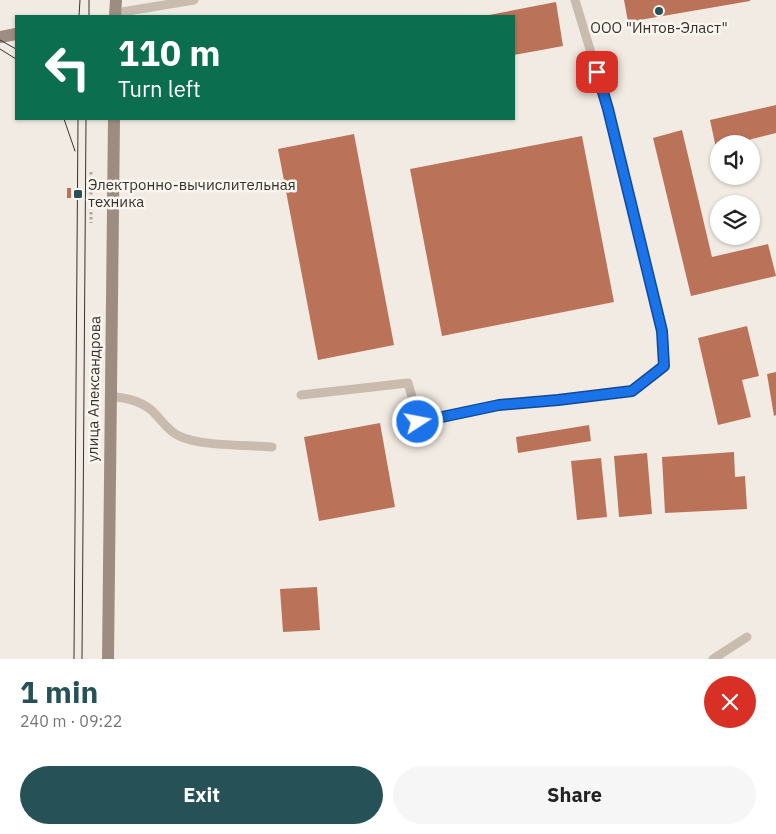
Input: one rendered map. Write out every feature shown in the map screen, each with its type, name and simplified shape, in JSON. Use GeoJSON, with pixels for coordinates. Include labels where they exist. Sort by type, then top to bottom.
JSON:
{"type":"FeatureCollection","features":[{"type":"Feature","properties":{"kind":"street"},"geometry":{"type":"LineString","coordinates":[[116,0],[116,15]]}},
{"type":"Feature","properties":{"kind":"street"},"geometry":{"type":"LineString","coordinates":[[0,37],[15,34]]}},
{"type":"Feature","properties":{"kind":"street","name":"улица Александрова"},"geometry":{"type":"LineString","coordinates":[[108,659],[114,120]]}},
{"type":"Feature","properties":{"kind":"lane"},"geometry":{"type":"LineString","coordinates":[[116,15],[194,0]]}},
{"type":"Feature","properties":{"kind":"lane"},"geometry":{"type":"LineString","coordinates":[[301,395],[408,383],[418,422],[499,405],[632,391],[664,366],[662,331],[658,312],[608,109],[575,0]]}},
{"type":"Feature","properties":{"kind":"lane"},"geometry":{"type":"LineString","coordinates":[[110,396],[129,398],[150,409],[162,423],[178,436],[196,441],[272,446]]}},
{"type":"Feature","properties":{"kind":"lane"},"geometry":{"type":"LineString","coordinates":[[713,659],[747,636]]}},
{"type":"Feature","properties":{"kind":"path"},"geometry":{"type":"LineString","coordinates":[[91,172],[91,223]]}},
{"type":"Feature","properties":{"kind":"building","name":"ООО \"Интов-Эласт\""},"geometry":{"type":"Polygon","coordinates":[[[624,0],[750,0],[750,1],[628,22],[624,0]]]}},
{"type":"Feature","properties":{"kind":"building"},"geometry":{"type":"Polygon","coordinates":[[[556,2],[563,46],[515,55],[515,15],[489,15],[556,2]]]}},
{"type":"Feature","properties":{"kind":"building"},"geometry":{"type":"Polygon","coordinates":[[[776,105],[776,133],[760,137],[760,135],[713,135],[710,120],[776,105]]]}},
{"type":"Feature","properties":{"kind":"building"},"geometry":{"type":"Polygon","coordinates":[[[682,130],[712,257],[768,244],[776,276],[691,296],[653,138],[682,130]]]}},
{"type":"Feature","properties":{"kind":"building"},"geometry":{"type":"Polygon","coordinates":[[[354,134],[394,345],[318,360],[278,149],[354,134]]]}},
{"type":"Feature","properties":{"kind":"building"},"geometry":{"type":"Polygon","coordinates":[[[582,136],[614,302],[442,336],[410,169],[582,136]]]}},
{"type":"Feature","properties":{"kind":"building"},"geometry":{"type":"Polygon","coordinates":[[[67,188],[71,188],[71,198],[67,198],[67,188]]]}},
{"type":"Feature","properties":{"kind":"building"},"geometry":{"type":"Polygon","coordinates":[[[747,326],[759,376],[742,380],[751,417],[718,425],[698,338],[747,326]]]}},
{"type":"Feature","properties":{"kind":"building"},"geometry":{"type":"Polygon","coordinates":[[[776,372],[776,415],[774,416],[767,374],[776,372]]]}},
{"type":"Feature","properties":{"kind":"building"},"geometry":{"type":"Polygon","coordinates":[[[380,423],[395,507],[319,521],[304,437],[380,423]]]}},
{"type":"Feature","properties":{"kind":"building"},"geometry":{"type":"Polygon","coordinates":[[[589,425],[591,441],[518,453],[516,437],[589,425]]]}},
{"type":"Feature","properties":{"kind":"building"},"geometry":{"type":"Polygon","coordinates":[[[734,452],[735,477],[745,476],[747,509],[665,513],[662,457],[734,452]]]}},
{"type":"Feature","properties":{"kind":"building"},"geometry":{"type":"Polygon","coordinates":[[[647,453],[652,514],[619,517],[614,456],[647,453]]]}},
{"type":"Feature","properties":{"kind":"building"},"geometry":{"type":"Polygon","coordinates":[[[601,458],[607,517],[577,520],[571,461],[601,458]]]}},
{"type":"Feature","properties":{"kind":"building"},"geometry":{"type":"Polygon","coordinates":[[[317,587],[320,630],[283,632],[280,589],[317,587]]]}},
{"type":"Feature","properties":{"kind":"tram line"},"geometry":{"type":"LineString","coordinates":[[79,15],[80,0]]}},
{"type":"Feature","properties":{"kind":"tram line"},"geometry":{"type":"LineString","coordinates":[[89,0],[89,15]]}},
{"type":"Feature","properties":{"kind":"tram line"},"geometry":{"type":"LineString","coordinates":[[0,40],[15,48]]}},
{"type":"Feature","properties":{"kind":"tram line"},"geometry":{"type":"LineString","coordinates":[[0,49],[15,58]]}},
{"type":"Feature","properties":{"kind":"tram line"},"geometry":{"type":"LineString","coordinates":[[64,120],[75,151]]}},
{"type":"Feature","properties":{"kind":"tram line"},"geometry":{"type":"LineString","coordinates":[[74,659],[78,120]]}},
{"type":"Feature","properties":{"kind":"tram line"},"geometry":{"type":"LineString","coordinates":[[82,659],[86,120]]}},
{"type":"Feature","properties":{"kind":"place","name":"ООО \"Интов-Эласт\""},"geometry":{"type":"Point","coordinates":[659,11]}},
{"type":"Feature","properties":{"kind":"place","name":"Электронно-вычислительная техника"},"geometry":{"type":"Point","coordinates":[78,194]}},
{"type":"Feature","properties":{"kind":"route"},"geometry":{"type":"LineString","coordinates":[[418,422],[499,405],[632,391],[664,366],[662,331],[608,109],[597,72]]}}]}
